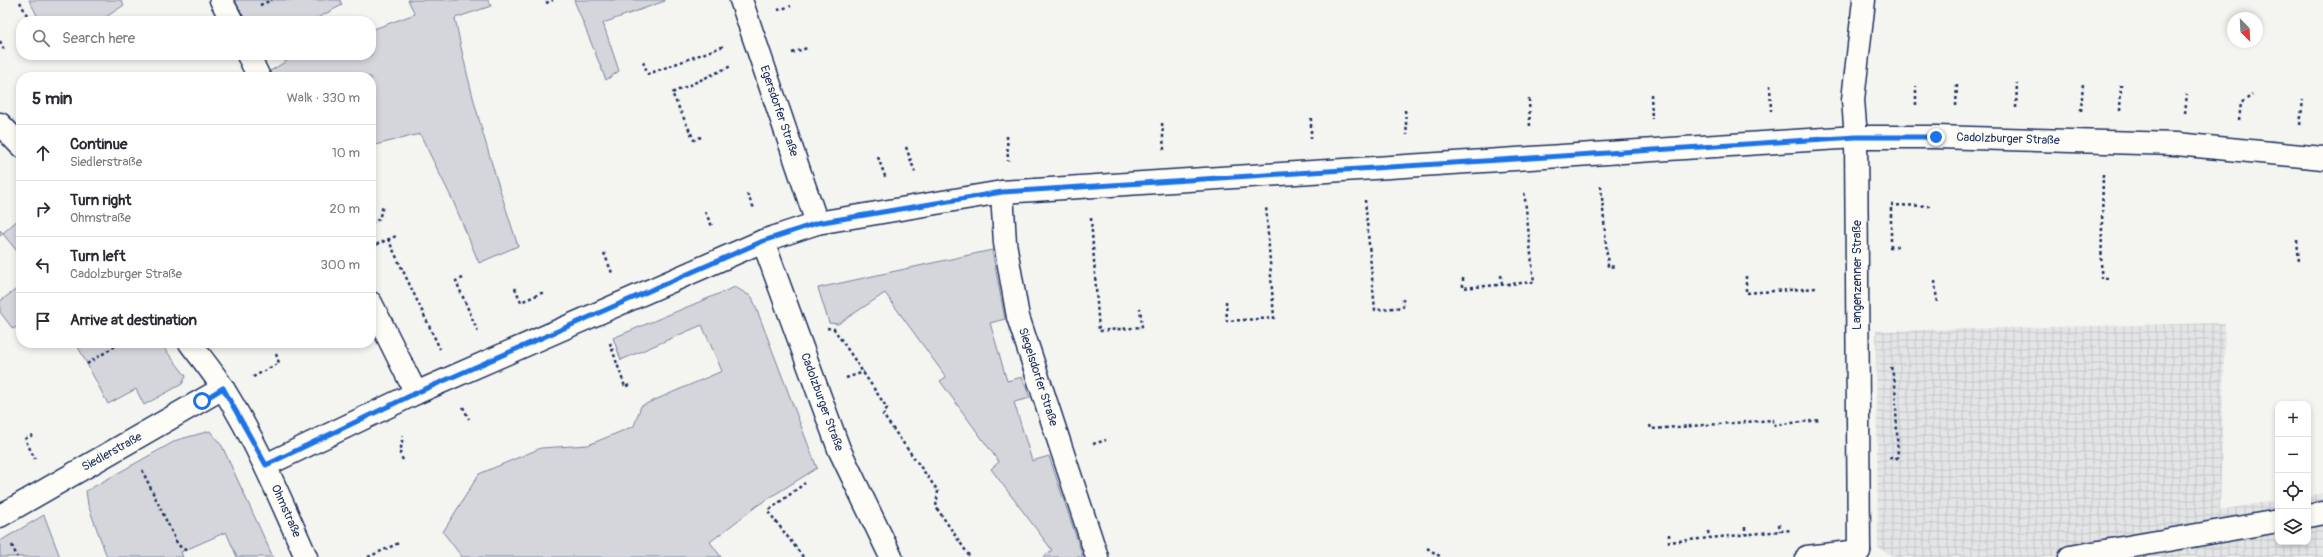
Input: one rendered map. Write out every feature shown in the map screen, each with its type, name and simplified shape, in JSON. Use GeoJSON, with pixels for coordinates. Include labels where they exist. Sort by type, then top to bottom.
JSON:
{"type":"FeatureCollection","features":[{"type":"Feature","properties":{"kind":"street"},"geometry":{"type":"LineString","coordinates":[[221,0],[229,16]]}},
{"type":"Feature","properties":{"kind":"street","name":"Egersdorfer Straße"},"geometry":{"type":"LineString","coordinates":[[741,0],[817,223]]}},
{"type":"Feature","properties":{"kind":"street","name":"Langenzenner Straße"},"geometry":{"type":"LineString","coordinates":[[1862,554],[1856,137],[1853,100],[1864,0]]}},
{"type":"Feature","properties":{"kind":"street"},"geometry":{"type":"LineString","coordinates":[[250,60],[256,72]]}},
{"type":"Feature","properties":{"kind":"street"},"geometry":{"type":"LineString","coordinates":[[0,124],[16,141]]}},
{"type":"Feature","properties":{"kind":"street","name":"Cadolzburger Straße"},"geometry":{"type":"LineString","coordinates":[[266,465],[416,393],[763,241],[817,223],[1002,192],[1856,137],[1936,137],[2176,144],[2323,158]]}},
{"type":"Feature","properties":{"kind":"street","name":"Siegelsdorfer Straße"},"geometry":{"type":"LineString","coordinates":[[1002,192],[1005,243],[1018,317],[1097,557]]}},
{"type":"Feature","properties":{"kind":"street","name":"Cadolzburger Straße"},"geometry":{"type":"LineString","coordinates":[[763,241],[839,450],[891,557]]}},
{"type":"Feature","properties":{"kind":"street"},"geometry":{"type":"LineString","coordinates":[[376,313],[416,393]]}},
{"type":"Feature","properties":{"kind":"street","name":"Ohmstraße"},"geometry":{"type":"LineString","coordinates":[[194,348],[223,388],[266,465],[306,557]]}},
{"type":"Feature","properties":{"kind":"street","name":"Siedlerstraße"},"geometry":{"type":"LineString","coordinates":[[0,516],[223,388]]}},
{"type":"Feature","properties":{"kind":"street"},"geometry":{"type":"LineString","coordinates":[[2311,516],[2323,514]]}},
{"type":"Feature","properties":{"kind":"street"},"geometry":{"type":"LineString","coordinates":[[2070,557],[2275,522]]}},
{"type":"Feature","properties":{"kind":"street"},"geometry":{"type":"LineString","coordinates":[[1807,557],[1862,554]]}},
{"type":"Feature","properties":{"kind":"path"},"geometry":{"type":"LineString","coordinates":[[546,3],[553,0]]}},
{"type":"Feature","properties":{"kind":"path"},"geometry":{"type":"LineString","coordinates":[[20,2],[27,16]]}},
{"type":"Feature","properties":{"kind":"path"},"geometry":{"type":"LineString","coordinates":[[0,42],[4,50]]}},
{"type":"Feature","properties":{"kind":"path"},"geometry":{"type":"LineString","coordinates":[[643,62],[648,74],[726,45]]}},
{"type":"Feature","properties":{"kind":"path"},"geometry":{"type":"LineString","coordinates":[[701,137],[694,140],[672,93],[733,65]]}},
{"type":"Feature","properties":{"kind":"path"},"geometry":{"type":"LineString","coordinates":[[2016,111],[2017,83]]}},
{"type":"Feature","properties":{"kind":"path"},"geometry":{"type":"LineString","coordinates":[[2081,113],[2083,83]]}},
{"type":"Feature","properties":{"kind":"path"},"geometry":{"type":"LineString","coordinates":[[1770,85],[1772,114]]}},
{"type":"Feature","properties":{"kind":"path"},"geometry":{"type":"LineString","coordinates":[[1956,85],[1956,108]]}},
{"type":"Feature","properties":{"kind":"path"},"geometry":{"type":"LineString","coordinates":[[1916,86],[1916,110]]}},
{"type":"Feature","properties":{"kind":"path"},"geometry":{"type":"LineString","coordinates":[[2120,114],[2121,86]]}},
{"type":"Feature","properties":{"kind":"path"},"geometry":{"type":"LineString","coordinates":[[1651,94],[1652,122]]}},
{"type":"Feature","properties":{"kind":"path"},"geometry":{"type":"LineString","coordinates":[[2185,116],[2187,94]]}},
{"type":"Feature","properties":{"kind":"path"},"geometry":{"type":"LineString","coordinates":[[2239,122],[2241,103],[2252,95]]}},
{"type":"Feature","properties":{"kind":"path"},"geometry":{"type":"LineString","coordinates":[[1529,99],[1530,129]]}},
{"type":"Feature","properties":{"kind":"path"},"geometry":{"type":"LineString","coordinates":[[2300,127],[2303,100]]}},
{"type":"Feature","properties":{"kind":"path"},"geometry":{"type":"LineString","coordinates":[[1405,110],[1408,137]]}},
{"type":"Feature","properties":{"kind":"path"},"geometry":{"type":"LineString","coordinates":[[1311,118],[1311,144]]}},
{"type":"Feature","properties":{"kind":"path"},"geometry":{"type":"LineString","coordinates":[[1162,122],[1164,156]]}},
{"type":"Feature","properties":{"kind":"path"},"geometry":{"type":"LineString","coordinates":[[1007,136],[1008,168]]}},
{"type":"Feature","properties":{"kind":"path"},"geometry":{"type":"LineString","coordinates":[[2104,141],[2101,278],[2108,278]]}},
{"type":"Feature","properties":{"kind":"path"},"geometry":{"type":"LineString","coordinates":[[906,147],[918,181]]}},
{"type":"Feature","properties":{"kind":"path"},"geometry":{"type":"LineString","coordinates":[[878,157],[886,181]]}},
{"type":"Feature","properties":{"kind":"path"},"geometry":{"type":"LineString","coordinates":[[1462,278],[1463,288],[1534,282],[1523,182]]}},
{"type":"Feature","properties":{"kind":"path"},"geometry":{"type":"LineString","coordinates":[[1601,185],[1608,267],[1616,266]]}},
{"type":"Feature","properties":{"kind":"path"},"geometry":{"type":"LineString","coordinates":[[1364,192],[1375,310],[1403,307],[1403,299]]}},
{"type":"Feature","properties":{"kind":"path"},"geometry":{"type":"LineString","coordinates":[[747,194],[756,212]]}},
{"type":"Feature","properties":{"kind":"path"},"geometry":{"type":"LineString","coordinates":[[1226,301],[1227,321],[1274,318],[1266,198]]}},
{"type":"Feature","properties":{"kind":"path"},"geometry":{"type":"LineString","coordinates":[[1891,247],[1891,205],[1930,206]]}},
{"type":"Feature","properties":{"kind":"path"},"geometry":{"type":"LineString","coordinates":[[376,220],[379,219],[383,206]]}},
{"type":"Feature","properties":{"kind":"path"},"geometry":{"type":"LineString","coordinates":[[705,212],[714,232]]}},
{"type":"Feature","properties":{"kind":"path"},"geometry":{"type":"LineString","coordinates":[[1091,215],[1099,331],[1142,327],[1140,308]]}},
{"type":"Feature","properties":{"kind":"path"},"geometry":{"type":"LineString","coordinates":[[376,244],[396,236]]}},
{"type":"Feature","properties":{"kind":"path"},"geometry":{"type":"LineString","coordinates":[[388,239],[443,356]]}},
{"type":"Feature","properties":{"kind":"path"},"geometry":{"type":"LineString","coordinates":[[2297,240],[2299,262]]}},
{"type":"Feature","properties":{"kind":"path"},"geometry":{"type":"LineString","coordinates":[[604,254],[614,278]]}},
{"type":"Feature","properties":{"kind":"path"},"geometry":{"type":"LineString","coordinates":[[1501,275],[1502,284]]}},
{"type":"Feature","properties":{"kind":"path"},"geometry":{"type":"LineString","coordinates":[[1746,276],[1746,292],[1817,288]]}},
{"type":"Feature","properties":{"kind":"path"},"geometry":{"type":"LineString","coordinates":[[463,278],[456,281],[481,338]]}},
{"type":"Feature","properties":{"kind":"path"},"geometry":{"type":"LineString","coordinates":[[1935,281],[1937,303]]}},
{"type":"Feature","properties":{"kind":"path"},"geometry":{"type":"LineString","coordinates":[[515,288],[521,302],[544,292]]}},
{"type":"Feature","properties":{"kind":"path"},"geometry":{"type":"LineString","coordinates":[[823,327],[834,329],[864,372],[887,408],[883,415],[938,491],[936,507],[970,557]]}},
{"type":"Feature","properties":{"kind":"path"},"geometry":{"type":"LineString","coordinates":[[609,340],[625,387],[632,384]]}},
{"type":"Feature","properties":{"kind":"path"},"geometry":{"type":"LineString","coordinates":[[87,364],[112,348]]}},
{"type":"Feature","properties":{"kind":"path"},"geometry":{"type":"LineString","coordinates":[[250,379],[279,363],[276,354]]}},
{"type":"Feature","properties":{"kind":"path"},"geometry":{"type":"LineString","coordinates":[[1889,360],[1895,382],[1898,458]]}},
{"type":"Feature","properties":{"kind":"path"},"geometry":{"type":"LineString","coordinates":[[842,380],[864,372]]}},
{"type":"Feature","properties":{"kind":"path"},"geometry":{"type":"LineString","coordinates":[[461,403],[469,419]]}},
{"type":"Feature","properties":{"kind":"path"},"geometry":{"type":"LineString","coordinates":[[1772,415],[1773,425],[1820,420]]}},
{"type":"Feature","properties":{"kind":"path"},"geometry":{"type":"LineString","coordinates":[[1731,418],[1732,423]]}},
{"type":"Feature","properties":{"kind":"path"},"geometry":{"type":"LineString","coordinates":[[1650,425],[1651,429],[1773,420]]}},
{"type":"Feature","properties":{"kind":"path"},"geometry":{"type":"LineString","coordinates":[[402,430],[400,454],[402,460]]}},
{"type":"Feature","properties":{"kind":"path"},"geometry":{"type":"LineString","coordinates":[[33,435],[25,439],[37,464]]}},
{"type":"Feature","properties":{"kind":"path"},"geometry":{"type":"LineString","coordinates":[[142,469],[178,545],[187,551]]}},
{"type":"Feature","properties":{"kind":"path"},"geometry":{"type":"LineString","coordinates":[[803,557],[768,511],[805,483]]}},
{"type":"Feature","properties":{"kind":"path"},"geometry":{"type":"LineString","coordinates":[[1779,524],[1780,531]]}},
{"type":"Feature","properties":{"kind":"path"},"geometry":{"type":"LineString","coordinates":[[1745,527],[1745,534]]}},
{"type":"Feature","properties":{"kind":"path"},"geometry":{"type":"LineString","coordinates":[[1668,534],[1670,542],[1792,530],[1797,532]]}},
{"type":"Feature","properties":{"kind":"path"},"geometry":{"type":"LineString","coordinates":[[1708,531],[1709,537]]}},
{"type":"Feature","properties":{"kind":"path"},"geometry":{"type":"LineString","coordinates":[[368,557],[399,543]]}},
{"type":"Feature","properties":{"kind":"path"},"geometry":{"type":"LineString","coordinates":[[1427,548],[1441,557]]}},
{"type":"Feature","properties":{"kind":"shaded area"},"geometry":{"type":"Polygon","coordinates":[[[29,0],[121,0],[124,5],[108,16],[37,16],[29,0]]]}},
{"type":"Feature","properties":{"kind":"shaded area"},"geometry":{"type":"Polygon","coordinates":[[[235,0],[340,0],[342,5],[321,16],[243,16],[235,0]]]}},
{"type":"Feature","properties":{"kind":"shaded area"},"geometry":{"type":"Polygon","coordinates":[[[408,0],[488,0],[491,6],[455,18],[475,105],[518,246],[479,263],[453,201],[420,134],[376,145],[376,72],[270,71],[289,60],[376,60],[376,28],[415,14],[408,0]]]}},
{"type":"Feature","properties":{"kind":"shaded area"},"geometry":{"type":"Polygon","coordinates":[[[574,0],[665,1],[603,23],[619,71],[606,80],[574,0]]]}},
{"type":"Feature","properties":{"kind":"shaded area"},"geometry":{"type":"Polygon","coordinates":[[[16,221],[16,250],[3,234],[0,236],[0,230],[3,233],[16,221]]]}},
{"type":"Feature","properties":{"kind":"shaded area"},"geometry":{"type":"Polygon","coordinates":[[[992,250],[1005,319],[990,323],[1007,381],[1022,377],[1030,398],[1014,402],[1032,461],[1049,456],[1083,557],[1043,557],[1052,550],[991,469],[999,462],[940,381],[946,377],[885,293],[838,324],[829,323],[818,288],[992,250]]]}},
{"type":"Feature","properties":{"kind":"shaded area"},"geometry":{"type":"Polygon","coordinates":[[[735,287],[752,297],[817,468],[758,505],[710,542],[721,557],[462,557],[443,532],[479,474],[541,448],[588,445],[634,426],[641,406],[722,371],[702,325],[621,360],[613,338],[735,287]]]}},
{"type":"Feature","properties":{"kind":"shaded area"},"geometry":{"type":"Polygon","coordinates":[[[16,290],[16,327],[13,329],[0,312],[0,301],[16,290]]]}},
{"type":"Feature","properties":{"kind":"shaded area"},"geometry":{"type":"Polygon","coordinates":[[[2225,323],[2220,510],[2275,501],[2275,545],[2311,545],[2311,495],[2323,493],[2323,557],[1895,557],[1878,548],[1876,331],[2225,323]]]}},
{"type":"Feature","properties":{"kind":"shaded area"},"geometry":{"type":"Polygon","coordinates":[[[79,348],[164,348],[186,376],[182,384],[144,405],[136,389],[108,404],[79,348]]]}},
{"type":"Feature","properties":{"kind":"shaded area"},"geometry":{"type":"Polygon","coordinates":[[[210,431],[222,446],[273,557],[237,557],[226,532],[181,552],[183,557],[107,557],[88,505],[86,491],[177,440],[210,431]]]}},
{"type":"Feature","properties":{"kind":"shaded area"},"geometry":{"type":"Polygon","coordinates":[[[44,515],[60,557],[0,557],[0,541],[44,515]]]}},
{"type":"Feature","properties":{"kind":"route"},"geometry":{"type":"LineString","coordinates":[[202,401],[223,388],[266,465],[294,453],[416,393],[763,241],[817,223],[1002,192],[1856,137],[1936,137]]}}]}
